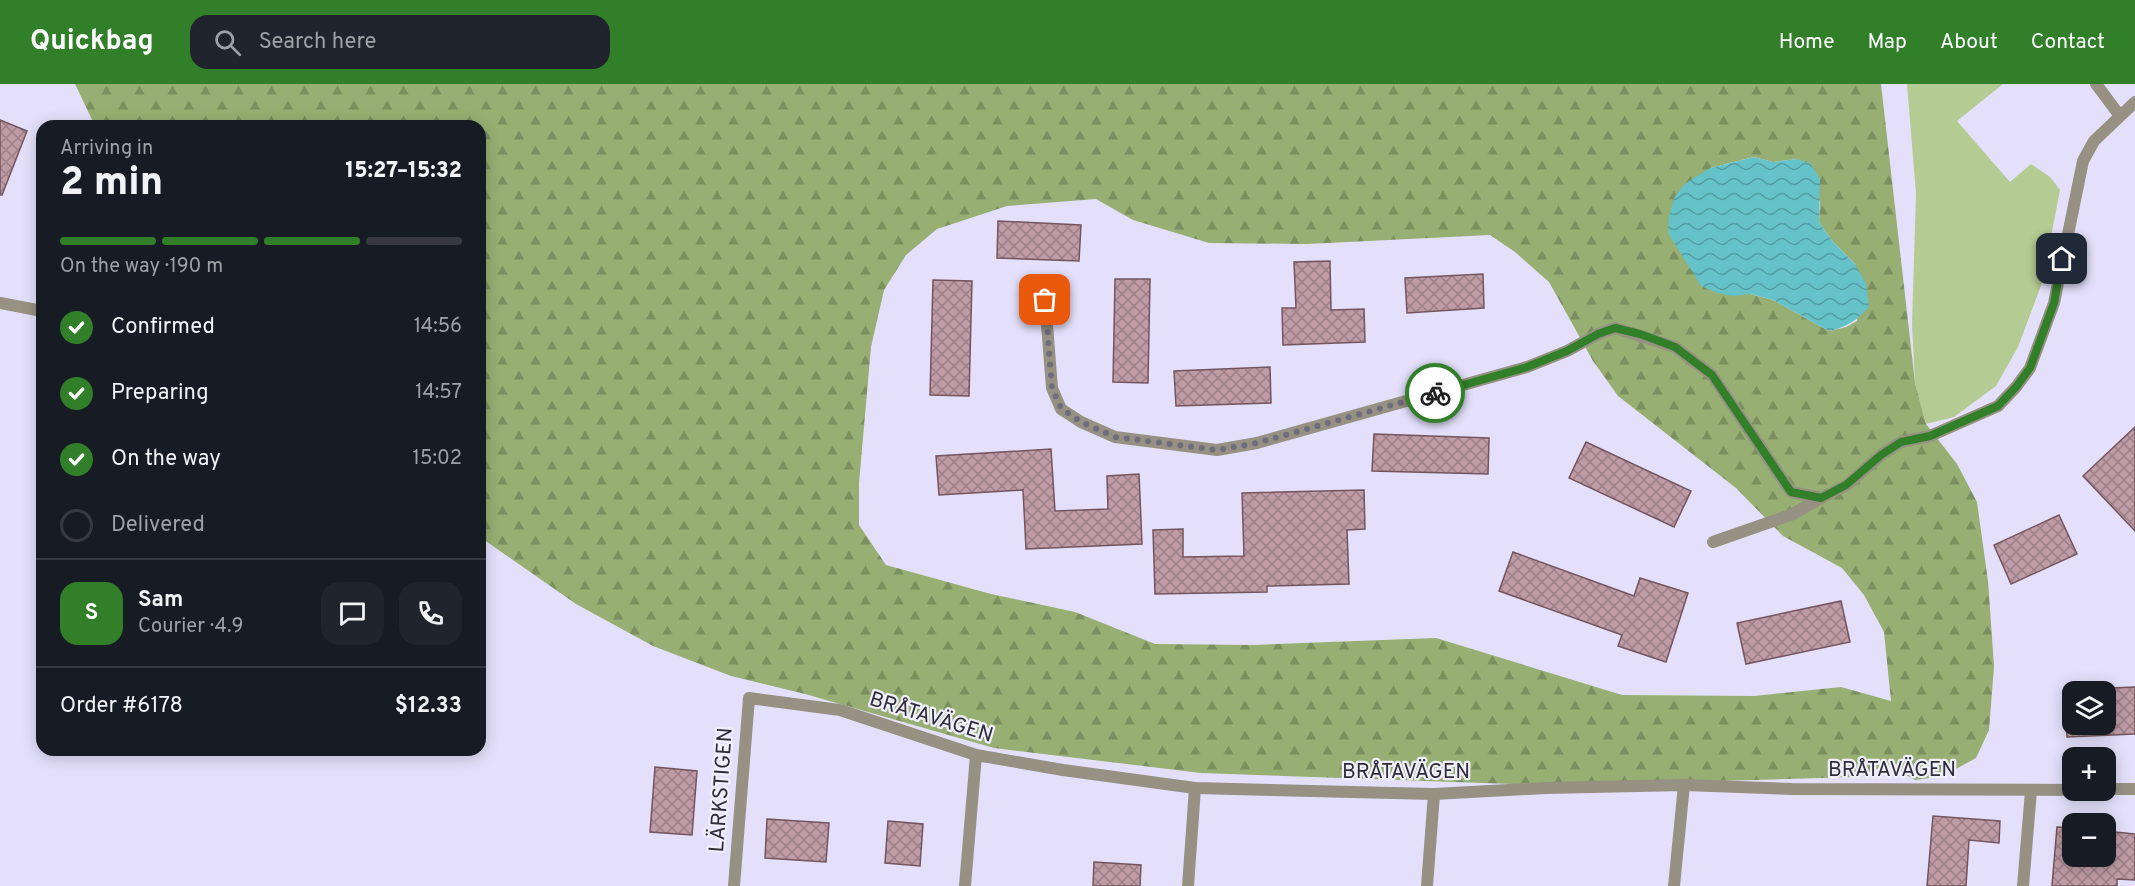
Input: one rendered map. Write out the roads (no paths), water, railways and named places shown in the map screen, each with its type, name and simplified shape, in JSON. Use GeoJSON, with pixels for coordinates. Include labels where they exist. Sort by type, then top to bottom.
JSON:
{"type":"FeatureCollection","features":[{"type":"Feature","properties":{"kind":"street"},"geometry":{"type":"LineString","coordinates":[[2096,84],[2120,116]]}},
{"type":"Feature","properties":{"kind":"street"},"geometry":{"type":"LineString","coordinates":[[1713,542],[1793,514],[1846,485],[1881,455],[1901,442],[1930,436],[1998,406],[2030,368],[2054,303],[2083,161],[2094,141],[2135,102]]}},
{"type":"Feature","properties":{"kind":"street"},"geometry":{"type":"LineString","coordinates":[[1045,300],[1052,388],[1061,408],[1081,422],[1115,437],[1217,450],[1257,443],[1527,367],[1615,328],[1675,347],[1712,375],[1791,492],[1821,498]]}},
{"type":"Feature","properties":{"kind":"street"},"geometry":{"type":"LineString","coordinates":[[0,303],[36,310]]}},
{"type":"Feature","properties":{"kind":"street","name":"BRÅTAVÄGEN"},"geometry":{"type":"LineString","coordinates":[[749,698],[840,710],[976,755],[1063,770],[1195,788],[1434,794],[1546,788],[1684,785],[1792,789],[2062,790]]}},
{"type":"Feature","properties":{"kind":"street","name":"LÄRKSTIGEN"},"geometry":{"type":"LineString","coordinates":[[734,886],[749,698]]}},
{"type":"Feature","properties":{"kind":"street"},"geometry":{"type":"LineString","coordinates":[[965,886],[976,755]]}},
{"type":"Feature","properties":{"kind":"street"},"geometry":{"type":"LineString","coordinates":[[1674,886],[1684,785]]}},
{"type":"Feature","properties":{"kind":"street"},"geometry":{"type":"LineString","coordinates":[[1188,886],[1195,788]]}},
{"type":"Feature","properties":{"kind":"street"},"geometry":{"type":"LineString","coordinates":[[2116,789],[2135,789]]}},
{"type":"Feature","properties":{"kind":"street"},"geometry":{"type":"LineString","coordinates":[[2023,886],[2031,791]]}},
{"type":"Feature","properties":{"kind":"street"},"geometry":{"type":"LineString","coordinates":[[1427,886],[1434,794]]}},
{"type":"Feature","properties":{"kind":"water"},"geometry":{"type":"Polygon","coordinates":[[[1754,157],[1773,162],[1796,159],[1810,163],[1820,179],[1819,222],[1833,242],[1855,264],[1866,284],[1869,307],[1851,323],[1829,331],[1773,300],[1750,294],[1733,296],[1717,293],[1701,286],[1668,233],[1669,216],[1675,196],[1686,183],[1710,168],[1754,157]]]}}]}
